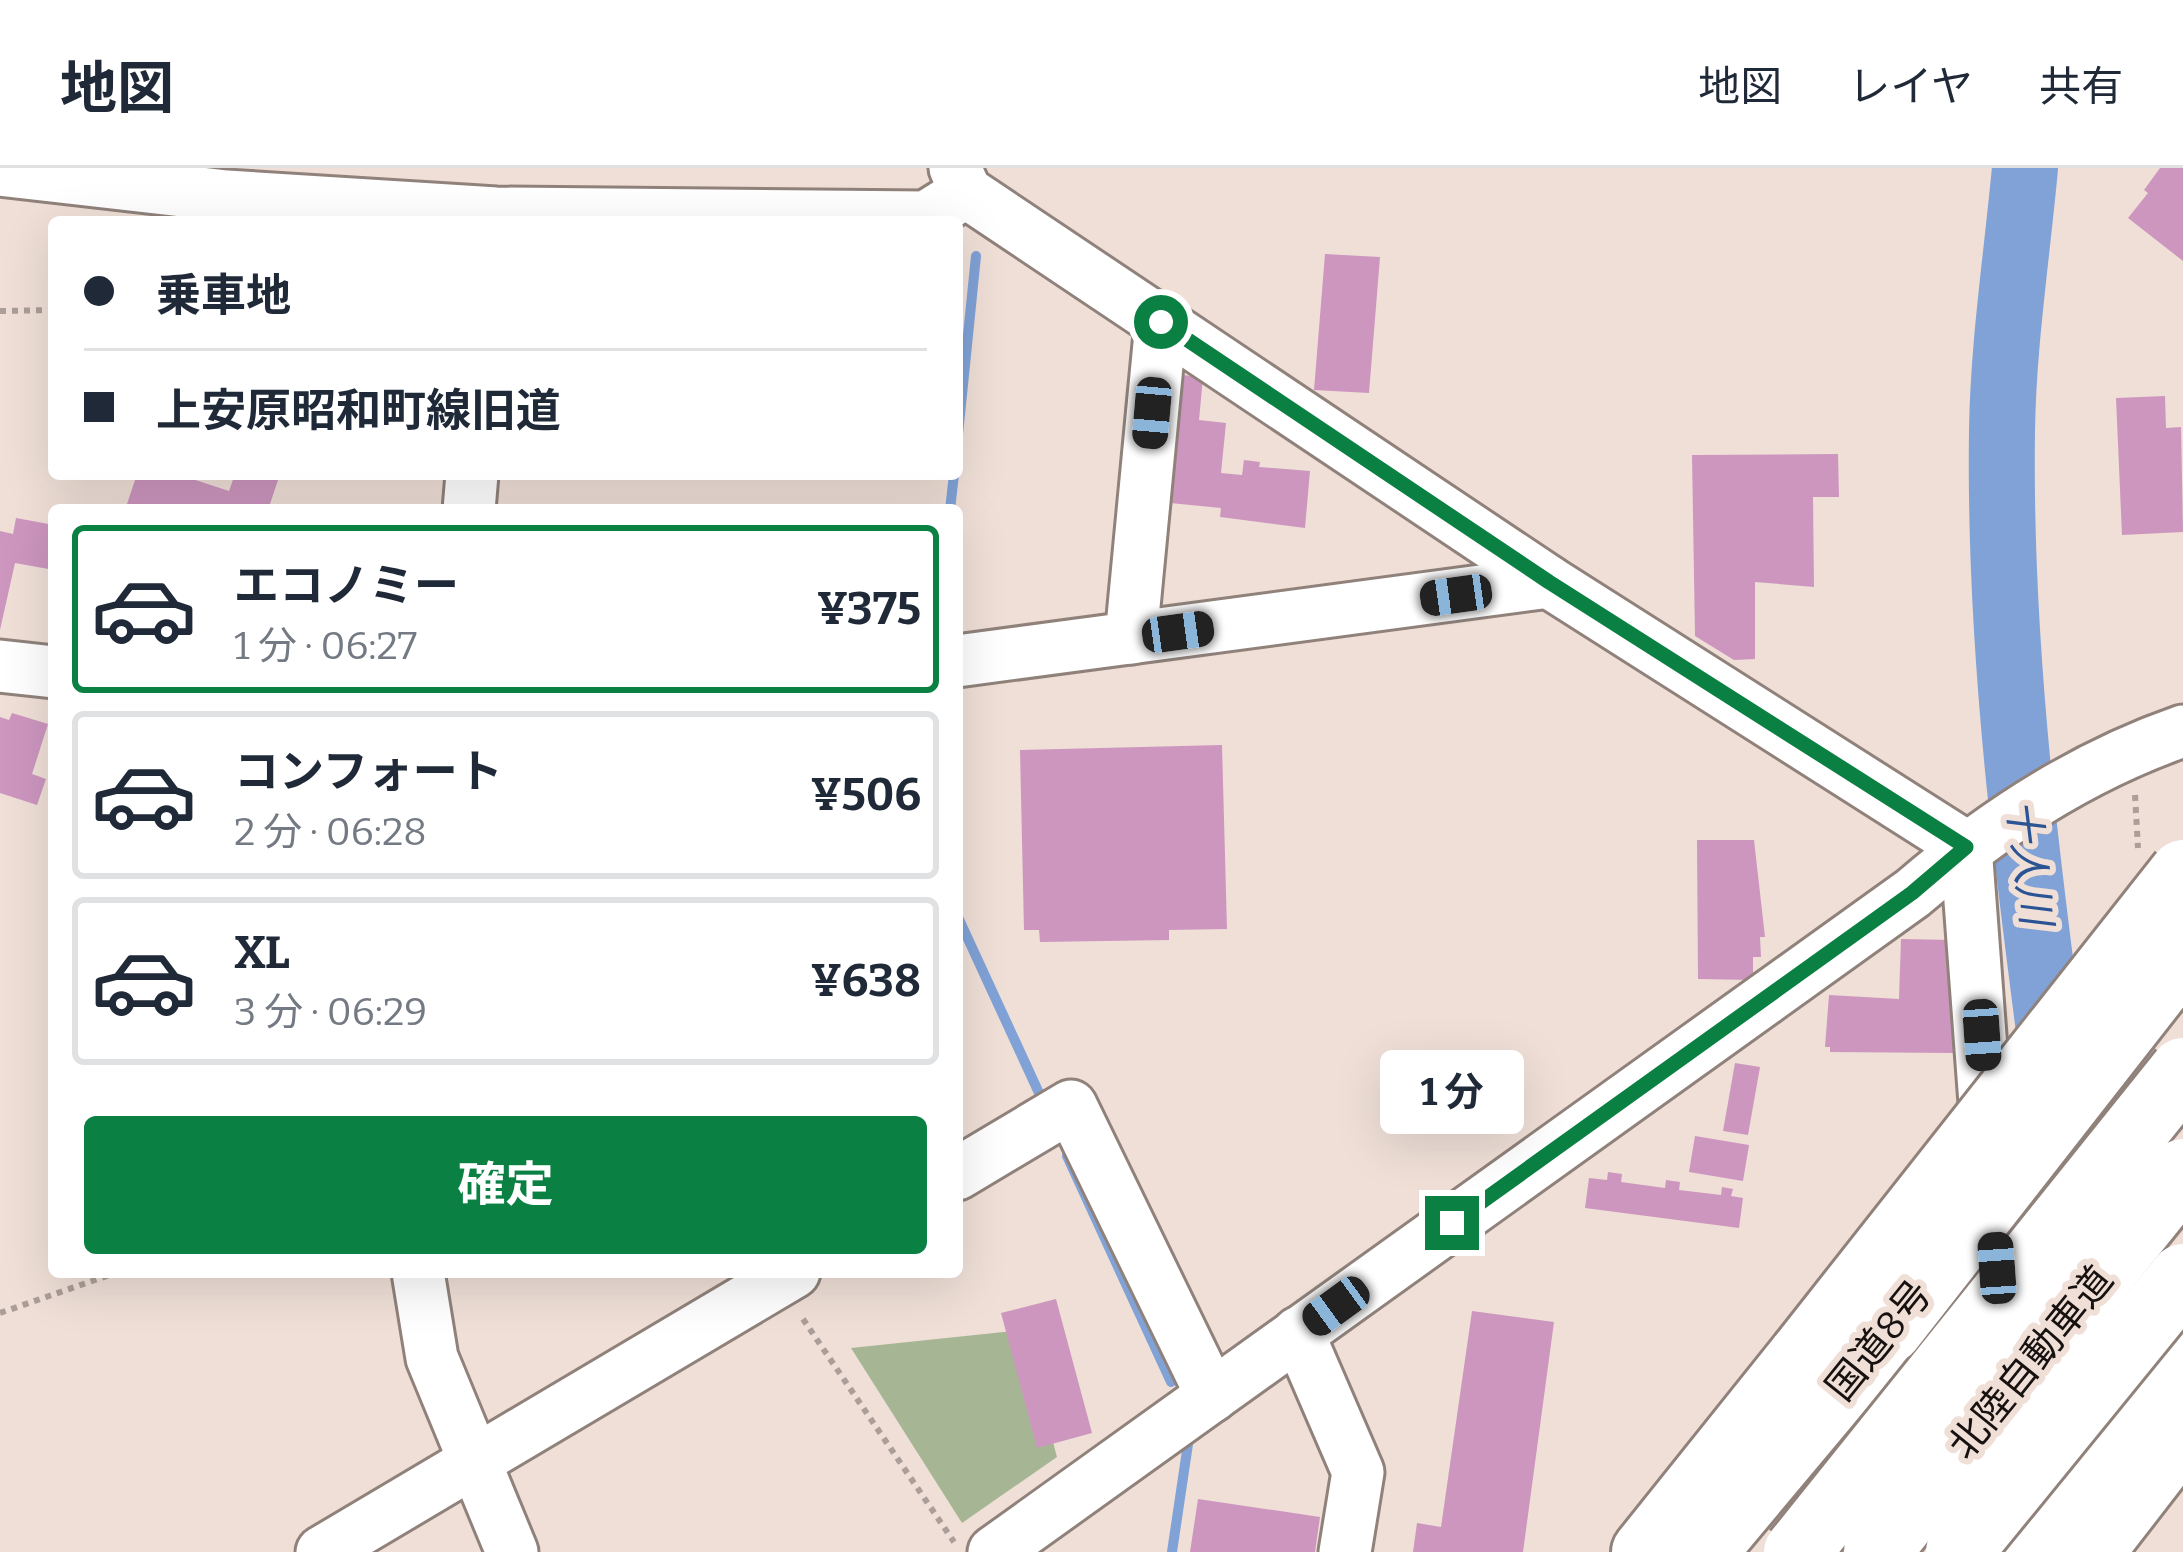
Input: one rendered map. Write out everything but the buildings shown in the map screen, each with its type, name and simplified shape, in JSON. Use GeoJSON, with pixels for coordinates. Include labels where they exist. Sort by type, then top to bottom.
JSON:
{"type":"FeatureCollection","features":[{"type":"Feature","properties":{"kind":"highway"},"geometry":{"type":"LineString","coordinates":[[1645,1552],[1802,1356],[2160,866]]}},
{"type":"Feature","properties":{"kind":"highway","name":"国道8号"},"geometry":{"type":"LineString","coordinates":[[1702,1552],[1889,1330],[2183,954]]}},
{"type":"Feature","properties":{"kind":"highway","name":"北陸自動車道"},"geometry":{"type":"LineString","coordinates":[[1797,1552],[2183,1071]]}},
{"type":"Feature","properties":{"kind":"highway","name":"北陸自動車道"},"geometry":{"type":"LineString","coordinates":[[1877,1552],[2183,1172]]}},
{"type":"Feature","properties":{"kind":"highway"},"geometry":{"type":"LineString","coordinates":[[1959,1552],[2183,1277]]}},
{"type":"Feature","properties":{"kind":"highway"},"geometry":{"type":"LineString","coordinates":[[2019,1552],[2183,1346]]}},
{"type":"Feature","properties":{"kind":"highway"},"geometry":{"type":"LineString","coordinates":[[2090,1552],[2169,1450]]}},
{"type":"Feature","properties":{"kind":"street"},"geometry":{"type":"LineString","coordinates":[[0,170],[52,172],[226,196],[482,216]]}},
{"type":"Feature","properties":{"kind":"street"},"geometry":{"type":"LineString","coordinates":[[927,216],[960,180],[1161,322],[1549,582],[1966,847]]}},
{"type":"Feature","properties":{"kind":"street"},"geometry":{"type":"LineString","coordinates":[[1131,638],[1161,322]]}},
{"type":"Feature","properties":{"kind":"street"},"geometry":{"type":"LineString","coordinates":[[963,660],[1549,582]]}},
{"type":"Feature","properties":{"kind":"street"},"geometry":{"type":"LineString","coordinates":[[0,666],[48,671]]}},
{"type":"Feature","properties":{"kind":"street"},"geometry":{"type":"LineString","coordinates":[[994,1552],[1912,893],[1966,847],[2102,762],[2183,730]]}},
{"type":"Feature","properties":{"kind":"street"},"geometry":{"type":"LineString","coordinates":[[1966,847],[2019,1552]]}},
{"type":"Feature","properties":{"kind":"street"},"geometry":{"type":"LineString","coordinates":[[963,1170],[1050,1119],[1211,1396]]}},
{"type":"Feature","properties":{"kind":"street"},"geometry":{"type":"LineString","coordinates":[[419,1278],[433,1358],[512,1552]]}},
{"type":"Feature","properties":{"kind":"street"},"geometry":{"type":"LineString","coordinates":[[322,1552],[783,1278]]}},
{"type":"Feature","properties":{"kind":"street"},"geometry":{"type":"LineString","coordinates":[[1298,1334],[1358,1472],[1345,1552]]}},
{"type":"Feature","properties":{"kind":"path"},"geometry":{"type":"LineString","coordinates":[[0,311],[48,310]]}},
{"type":"Feature","properties":{"kind":"path"},"geometry":{"type":"LineString","coordinates":[[2102,762],[2134,788],[2160,866]]}},
{"type":"Feature","properties":{"kind":"path"},"geometry":{"type":"LineString","coordinates":[[0,1313],[101,1278]]}},
{"type":"Feature","properties":{"kind":"path"},"geometry":{"type":"LineString","coordinates":[[786,1278],[961,1552]]}},
{"type":"Feature","properties":{"kind":"green space"},"geometry":{"type":"Polygon","coordinates":[[[1023,1330],[1057,1457],[962,1523],[851,1348],[1023,1330]]]}},
{"type":"Feature","properties":{"kind":"waterway","name":"十人川"},"geometry":{"type":"LineString","coordinates":[[2025,168],[2003,399],[2007,638],[2026,843],[2078,1251]]}},
{"type":"Feature","properties":{"kind":"waterway"},"geometry":{"type":"LineString","coordinates":[[963,385],[976,256]]}},
{"type":"Feature","properties":{"kind":"waterway"},"geometry":{"type":"LineString","coordinates":[[951,504],[953,480]]}},
{"type":"Feature","properties":{"kind":"waterway"},"geometry":{"type":"LineString","coordinates":[[963,928],[1045,1106]]}},
{"type":"Feature","properties":{"kind":"waterway"},"geometry":{"type":"LineString","coordinates":[[1067,1156],[1171,1382]]}},
{"type":"Feature","properties":{"kind":"waterway"},"geometry":{"type":"LineString","coordinates":[[1172,1552],[1188,1444]]}},
{"type":"Feature","properties":{"kind":"route"},"geometry":{"type":"LineString","coordinates":[[1161,322],[1549,582],[1966,847],[1912,893],[1452,1223]]}}]}
